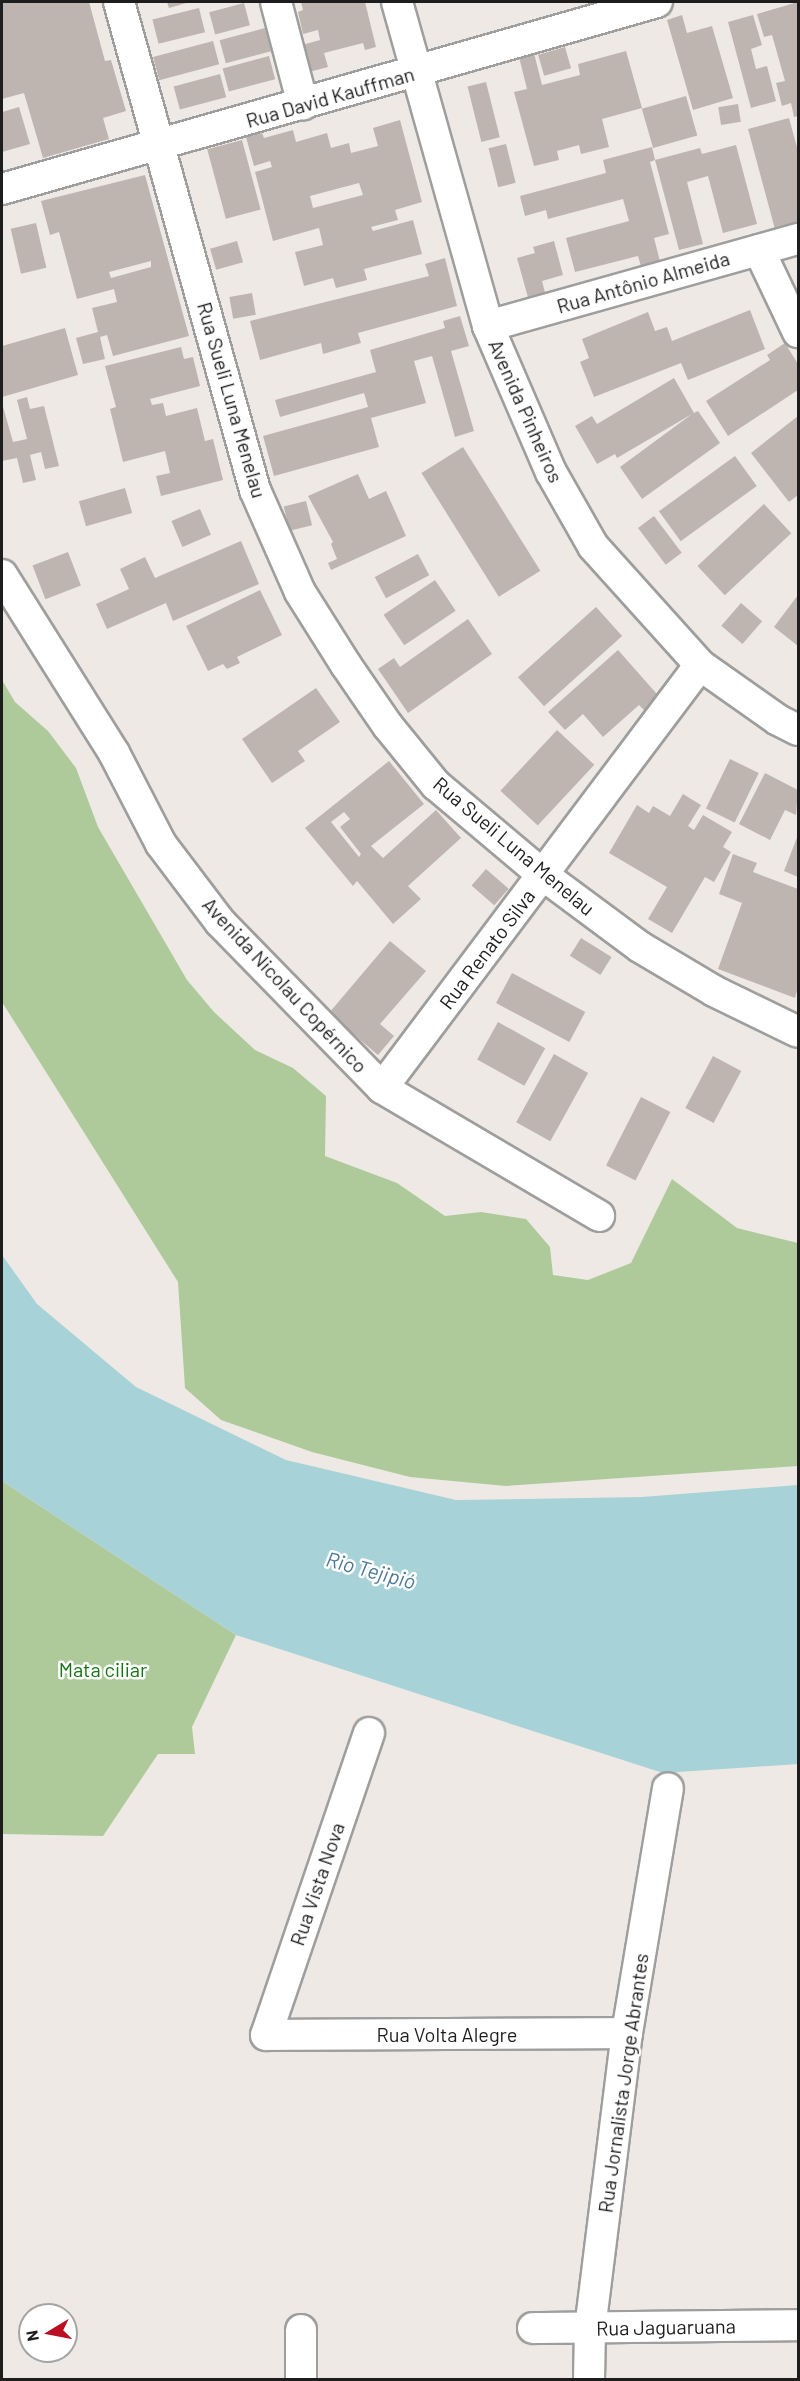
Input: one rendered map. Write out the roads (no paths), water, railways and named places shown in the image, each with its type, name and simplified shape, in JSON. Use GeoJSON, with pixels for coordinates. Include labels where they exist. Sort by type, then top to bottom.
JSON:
{"type":"FeatureCollection","features":[{"type":"Feature","properties":{"kind":"street","name":"Rua Sueli Luna Menelau"},"geometry":{"type":"LineString","coordinates":[[119,2],[161,146],[255,490],[300,592],[388,726],[436,785],[543,875],[640,947],[714,991],[798,1032]]}},
{"type":"Feature","properties":{"kind":"street"},"geometry":{"type":"LineString","coordinates":[[276,2],[303,105]]}},
{"type":"Feature","properties":{"kind":"street","name":"Avenida Pinheiros"},"geometry":{"type":"LineString","coordinates":[[397,2],[488,326],[551,472],[593,546],[700,665],[777,720],[798,730]]}},
{"type":"Feature","properties":{"kind":"street","name":"Rua David Kauffman"},"geometry":{"type":"LineString","coordinates":[[2,189],[161,146],[657,2]]}},
{"type":"Feature","properties":{"kind":"street","name":"Rua Antônio Almeida"},"geometry":{"type":"LineString","coordinates":[[488,326],[798,239]]}},
{"type":"Feature","properties":{"kind":"street"},"geometry":{"type":"LineString","coordinates":[[759,250],[798,333]]}},
{"type":"Feature","properties":{"kind":"street","name":"Avenida Nicolau Copérnico"},"geometry":{"type":"LineString","coordinates":[[2,575],[114,753],[161,844],[220,922],[382,1088],[599,1216]]}},
{"type":"Feature","properties":{"kind":"street","name":"Rua Renato Silva"},"geometry":{"type":"LineString","coordinates":[[382,1088],[700,665]]}},
{"type":"Feature","properties":{"kind":"street","name":"Rua Vista Nova"},"geometry":{"type":"LineString","coordinates":[[266,2035],[369,1733]]}},
{"type":"Feature","properties":{"kind":"street","name":"Rua Jornalista Jorge Abrantes"},"geometry":{"type":"LineString","coordinates":[[589,2379],[590,2329],[627,2033],[668,1788]]}},
{"type":"Feature","properties":{"kind":"street","name":"Rua Volta Alegre"},"geometry":{"type":"LineString","coordinates":[[266,2035],[627,2033]]}},
{"type":"Feature","properties":{"kind":"street","name":"Rua Jaguaruana"},"geometry":{"type":"LineString","coordinates":[[533,2328],[798,2325]]}},
{"type":"Feature","properties":{"kind":"street"},"geometry":{"type":"LineString","coordinates":[[301,2330],[301,2379]]}},
{"type":"Feature","properties":{"kind":"water","name":"Rio Tejipió"},"geometry":{"type":"Polygon","coordinates":[[[2,1255],[37,1304],[136,1387],[286,1460],[456,1500],[642,1497],[798,1485],[798,1764],[663,1773],[236,1635],[2,1481],[2,1255]]]}},
{"type":"Feature","properties":{"kind":"park label","name":"Mata ciliar"},"geometry":{"type":"Point","coordinates":[103,1669]}}]}
